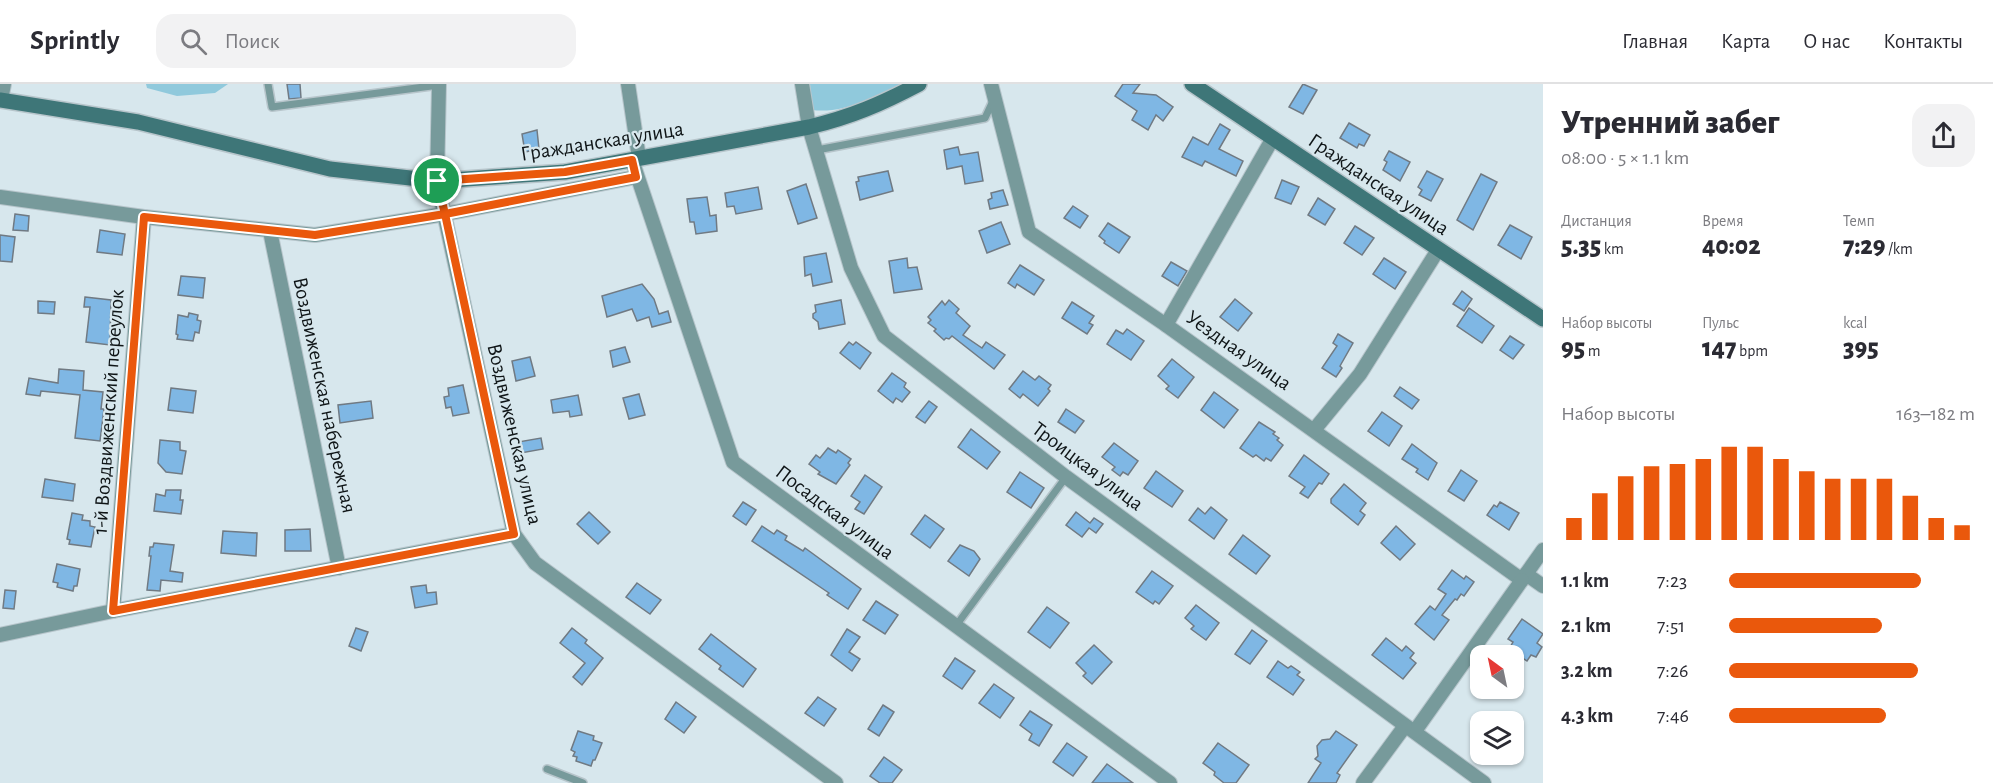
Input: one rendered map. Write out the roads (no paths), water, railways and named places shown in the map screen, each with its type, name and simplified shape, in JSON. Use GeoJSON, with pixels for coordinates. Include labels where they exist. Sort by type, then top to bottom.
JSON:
{"type":"FeatureCollection","features":[{"type":"Feature","properties":{"kind":"street"},"geometry":{"type":"LineString","coordinates":[[1,100],[4,84]]}},
{"type":"Feature","properties":{"kind":"street","name":"Посадская улица"},"geometry":{"type":"LineString","coordinates":[[628,84],[636,177],[733,462],[1170,783]]}},
{"type":"Feature","properties":{"kind":"street","name":"Троицкая улица"},"geometry":{"type":"LineString","coordinates":[[802,84],[809,128],[851,268],[884,336],[1066,477],[1484,783]]}},
{"type":"Feature","properties":{"kind":"street","name":"Гражданская улица"},"geometry":{"type":"LineString","coordinates":[[1,100],[138,122],[330,169],[437,181],[565,172],[809,128],[855,115],[883,104],[919,84]]}},
{"type":"Feature","properties":{"kind":"street","name":"Гражданская улица"},"geometry":{"type":"LineString","coordinates":[[1192,84],[1543,319]]}},
{"type":"Feature","properties":{"kind":"street","name":"Воздвиженская улица"},"geometry":{"type":"LineString","coordinates":[[440,85],[437,181],[514,534],[535,563],[836,783]]}},
{"type":"Feature","properties":{"kind":"street","name":"Уездная улица"},"geometry":{"type":"LineString","coordinates":[[993,90],[1029,232],[1166,325],[1524,577],[1543,586]]}},
{"type":"Feature","properties":{"kind":"street"},"geometry":{"type":"LineString","coordinates":[[1166,325],[1273,138]]}},
{"type":"Feature","properties":{"kind":"street"},"geometry":{"type":"LineString","coordinates":[[0,197],[144,217],[315,235],[445,214],[636,177]]}},
{"type":"Feature","properties":{"kind":"street","name":"1-й Воздвиженский переулок"},"geometry":{"type":"LineString","coordinates":[[113,611],[144,217]]}},
{"type":"Feature","properties":{"kind":"street","name":"Воздвиженская набережная"},"geometry":{"type":"LineString","coordinates":[[270,231],[339,568]]}},
{"type":"Feature","properties":{"kind":"street"},"geometry":{"type":"LineString","coordinates":[[1314,430],[1360,374],[1438,250]]}},
{"type":"Feature","properties":{"kind":"street"},"geometry":{"type":"LineString","coordinates":[[0,635],[514,534]]}},
{"type":"Feature","properties":{"kind":"street"},"geometry":{"type":"LineString","coordinates":[[1363,783],[1410,728],[1543,550]]}},
{"type":"Feature","properties":{"kind":"lane"},"geometry":{"type":"LineString","coordinates":[[268,84],[272,107],[440,85]]}},
{"type":"Feature","properties":{"kind":"lane"},"geometry":{"type":"LineString","coordinates":[[817,150],[984,118],[993,90]]}},
{"type":"Feature","properties":{"kind":"lane"},"geometry":{"type":"LineString","coordinates":[[955,627],[1066,477]]}},
{"type":"Feature","properties":{"kind":"lane"},"geometry":{"type":"LineString","coordinates":[[547,769],[583,783]]}}]}
